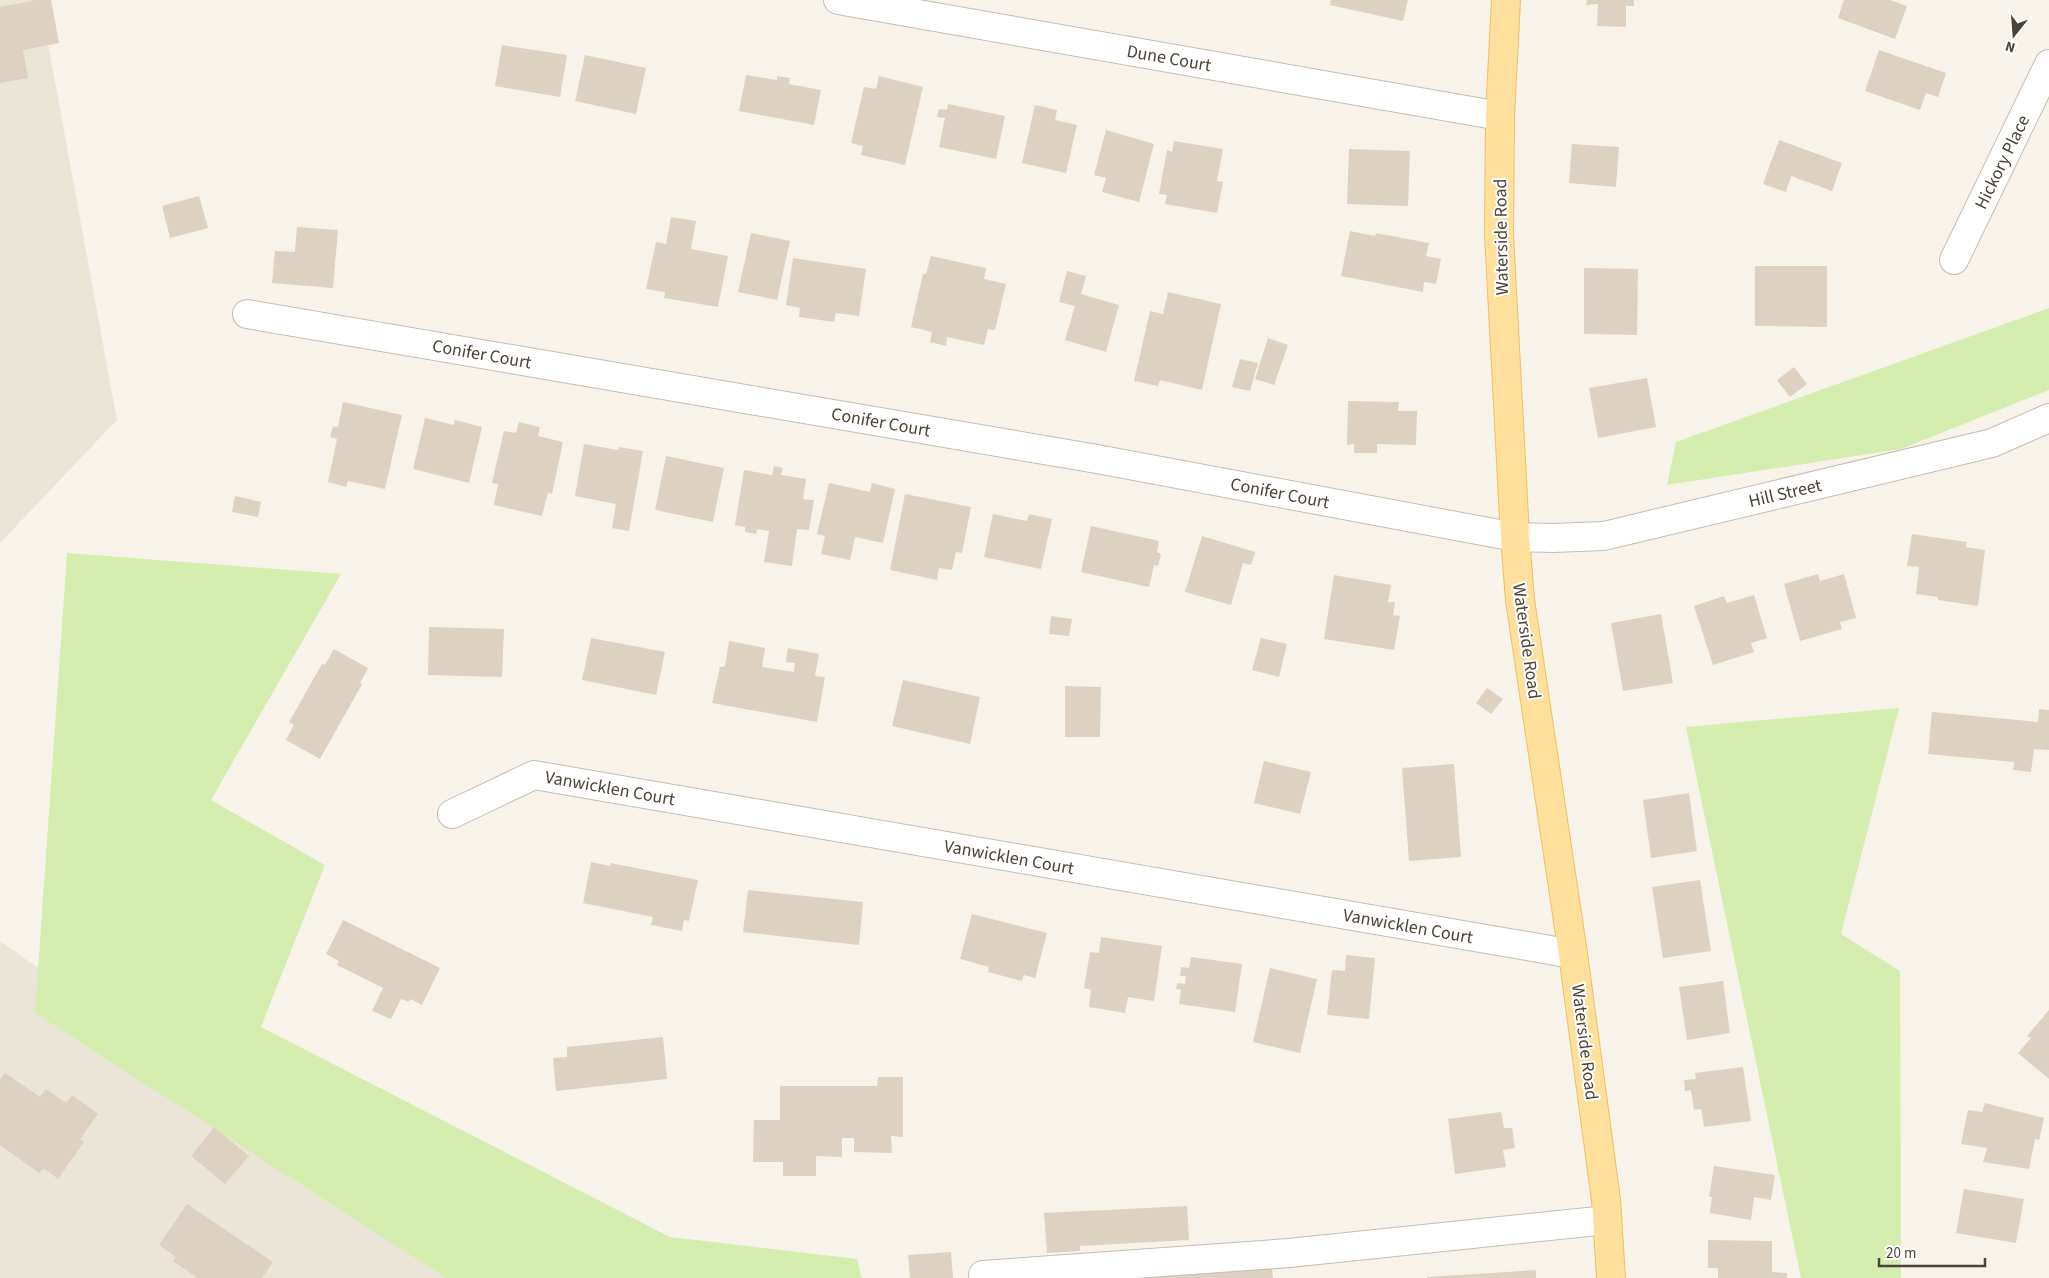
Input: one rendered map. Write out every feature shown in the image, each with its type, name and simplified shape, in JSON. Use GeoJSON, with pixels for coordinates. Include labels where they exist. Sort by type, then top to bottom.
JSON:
{"type":"FeatureCollection","features":[{"type":"Feature","properties":{"kind":"main road","name":"Waterside Road"},"geometry":{"type":"LineString","coordinates":[[1506,0],[1500,116],[1499,234],[1514,537],[1522,610],[1573,954],[1607,1220],[1611,1278]]}},
{"type":"Feature","properties":{"kind":"street","name":"Dune Court"},"geometry":{"type":"LineString","coordinates":[[838,0],[1500,116]]}},
{"type":"Feature","properties":{"kind":"street","name":"Hickory Place"},"geometry":{"type":"LineString","coordinates":[[1954,260],[2049,64]]}},
{"type":"Feature","properties":{"kind":"street","name":"Conifer Court"},"geometry":{"type":"LineString","coordinates":[[247,314],[1097,458],[1514,537]]}},
{"type":"Feature","properties":{"kind":"street","name":"Hill Street"},"geometry":{"type":"LineString","coordinates":[[1514,537],[1604,536],[1992,443],[2049,418]]}},
{"type":"Feature","properties":{"kind":"street","name":"Vanwicklen Court"},"geometry":{"type":"LineString","coordinates":[[452,814],[534,775],[1573,954]]}},
{"type":"Feature","properties":{"kind":"street"},"geometry":{"type":"LineString","coordinates":[[983,1275],[1289,1253],[1607,1220]]}},
{"type":"Feature","properties":{"kind":"shaded area"},"geometry":{"type":"Polygon","coordinates":[[[0,0],[40,0],[117,420],[0,543],[0,0]]]}},
{"type":"Feature","properties":{"kind":"shaded area"},"geometry":{"type":"Polygon","coordinates":[[[0,941],[474,1278],[0,1278],[0,941]]]}},
{"type":"Feature","properties":{"kind":"green space"},"geometry":{"type":"Polygon","coordinates":[[[2049,308],[2049,390],[1901,449],[1667,485],[1676,442],[2049,308]]]}},
{"type":"Feature","properties":{"kind":"green space"},"geometry":{"type":"Polygon","coordinates":[[[67,553],[341,574],[211,800],[325,865],[261,1027],[670,1237],[857,1259],[862,1278],[446,1278],[35,1013],[67,553]]]}},
{"type":"Feature","properties":{"kind":"green space"},"geometry":{"type":"Polygon","coordinates":[[[1899,708],[1841,934],[1900,971],[1901,1278],[1801,1278],[1686,727],[1899,708]]]}},
{"type":"Feature","properties":{"kind":"building"},"geometry":{"type":"Polygon","coordinates":[[[36,0],[51,0],[59,43],[23,50],[28,78],[0,83],[0,7],[36,0]]]}},
{"type":"Feature","properties":{"kind":"building"},"geometry":{"type":"Polygon","coordinates":[[[1331,0],[1408,0],[1403,21],[1330,5],[1331,0]]]}},
{"type":"Feature","properties":{"kind":"building"},"geometry":{"type":"Polygon","coordinates":[[[1587,0],[1634,0],[1634,6],[1626,6],[1626,27],[1597,26],[1598,4],[1586,5],[1587,0]]]}},
{"type":"Feature","properties":{"kind":"building"},"geometry":{"type":"Polygon","coordinates":[[[1844,0],[1890,0],[1907,6],[1895,39],[1838,18],[1844,0]]]}},
{"type":"Feature","properties":{"kind":"building"},"geometry":{"type":"Polygon","coordinates":[[[502,45],[567,55],[560,97],[495,86],[502,45]]]}},
{"type":"Feature","properties":{"kind":"building"},"geometry":{"type":"Polygon","coordinates":[[[1879,50],[1946,73],[1938,97],[1926,93],[1920,110],[1865,91],[1879,50]]]}},
{"type":"Feature","properties":{"kind":"building"},"geometry":{"type":"Polygon","coordinates":[[[585,55],[646,68],[636,114],[575,101],[585,55]]]}},
{"type":"Feature","properties":{"kind":"building"},"geometry":{"type":"Polygon","coordinates":[[[746,75],[777,80],[777,76],[790,78],[789,84],[821,90],[814,125],[739,111],[746,75]]]}},
{"type":"Feature","properties":{"kind":"building"},"geometry":{"type":"Polygon","coordinates":[[[879,76],[923,87],[905,165],[861,155],[863,146],[851,143],[864,87],[876,89],[879,76]]]}},
{"type":"Feature","properties":{"kind":"building"},"geometry":{"type":"Polygon","coordinates":[[[948,104],[1005,116],[996,159],[939,147],[945,118],[937,117],[939,109],[947,110],[948,104]]]}},
{"type":"Feature","properties":{"kind":"building"},"geometry":{"type":"Polygon","coordinates":[[[1035,105],[1057,110],[1055,120],[1077,125],[1066,173],[1022,163],[1035,105]]]}},
{"type":"Feature","properties":{"kind":"building"},"geometry":{"type":"Polygon","coordinates":[[[1106,130],[1154,144],[1139,202],[1102,192],[1106,178],[1094,175],[1106,130]]]}},
{"type":"Feature","properties":{"kind":"building"},"geometry":{"type":"Polygon","coordinates":[[[1779,140],[1842,163],[1832,191],[1791,176],[1786,192],[1763,184],[1779,140]]]}},
{"type":"Feature","properties":{"kind":"building"},"geometry":{"type":"Polygon","coordinates":[[[1174,141],[1223,149],[1217,181],[1223,182],[1217,213],[1165,204],[1167,195],[1159,194],[1167,150],[1172,152],[1174,141]]]}},
{"type":"Feature","properties":{"kind":"building"},"geometry":{"type":"Polygon","coordinates":[[[1572,144],[1619,147],[1616,187],[1569,183],[1572,144]]]}},
{"type":"Feature","properties":{"kind":"building"},"geometry":{"type":"Polygon","coordinates":[[[1349,149],[1410,151],[1408,206],[1347,204],[1349,149]]]}},
{"type":"Feature","properties":{"kind":"building"},"geometry":{"type":"Polygon","coordinates":[[[199,196],[208,228],[170,238],[162,206],[199,196]]]}},
{"type":"Feature","properties":{"kind":"building"},"geometry":{"type":"Polygon","coordinates":[[[671,217],[696,221],[691,249],[728,256],[718,307],[664,298],[665,292],[646,289],[656,242],[666,244],[671,217]]]}},
{"type":"Feature","properties":{"kind":"building"},"geometry":{"type":"Polygon","coordinates":[[[297,227],[338,230],[333,288],[272,283],[275,251],[295,252],[297,227]]]}},
{"type":"Feature","properties":{"kind":"building"},"geometry":{"type":"Polygon","coordinates":[[[1350,231],[1375,236],[1376,233],[1429,243],[1426,256],[1441,259],[1436,284],[1424,282],[1423,292],[1341,276],[1350,231]]]}},
{"type":"Feature","properties":{"kind":"building"},"geometry":{"type":"Polygon","coordinates":[[[751,233],[790,241],[777,300],[738,292],[751,233]]]}},
{"type":"Feature","properties":{"kind":"building"},"geometry":{"type":"Polygon","coordinates":[[[931,256],[986,268],[984,279],[1006,284],[995,330],[988,329],[984,345],[947,337],[946,346],[930,342],[932,332],[911,327],[923,274],[926,274],[931,256]]]}},
{"type":"Feature","properties":{"kind":"building"},"geometry":{"type":"Polygon","coordinates":[[[793,258],[866,269],[859,316],[836,313],[834,322],[799,317],[800,308],[786,305],[793,258]]]}},
{"type":"Feature","properties":{"kind":"building"},"geometry":{"type":"Polygon","coordinates":[[[1755,266],[1827,266],[1827,327],[1755,326],[1755,266]]]}},
{"type":"Feature","properties":{"kind":"building"},"geometry":{"type":"Polygon","coordinates":[[[1584,268],[1638,269],[1637,335],[1584,334],[1584,268]]]}},
{"type":"Feature","properties":{"kind":"building"},"geometry":{"type":"Polygon","coordinates":[[[1067,271],[1086,276],[1081,294],[1119,305],[1106,352],[1065,340],[1075,306],[1059,302],[1067,271]]]}},
{"type":"Feature","properties":{"kind":"building"},"geometry":{"type":"Polygon","coordinates":[[[1168,292],[1221,304],[1202,390],[1160,380],[1158,386],[1134,381],[1150,311],[1163,314],[1168,292]]]}},
{"type":"Feature","properties":{"kind":"building"},"geometry":{"type":"Polygon","coordinates":[[[1268,338],[1288,345],[1274,385],[1255,379],[1268,338]]]}},
{"type":"Feature","properties":{"kind":"building"},"geometry":{"type":"Polygon","coordinates":[[[1240,359],[1258,363],[1250,391],[1232,387],[1240,359]]]}},
{"type":"Feature","properties":{"kind":"building"},"geometry":{"type":"Polygon","coordinates":[[[1794,367],[1807,384],[1790,397],[1777,380],[1794,367]]]}},
{"type":"Feature","properties":{"kind":"building"},"geometry":{"type":"Polygon","coordinates":[[[1647,378],[1656,427],[1598,438],[1589,388],[1647,378]]]}},
{"type":"Feature","properties":{"kind":"building"},"geometry":{"type":"Polygon","coordinates":[[[1348,401],[1399,402],[1398,411],[1417,411],[1416,445],[1377,444],[1377,453],[1354,453],[1354,444],[1347,445],[1348,401]]]}},
{"type":"Feature","properties":{"kind":"building"},"geometry":{"type":"Polygon","coordinates":[[[343,402],[402,415],[385,489],[348,481],[346,487],[328,482],[337,439],[330,437],[333,426],[338,427],[343,402]]]}},
{"type":"Feature","properties":{"kind":"building"},"geometry":{"type":"Polygon","coordinates":[[[425,418],[454,425],[455,420],[482,427],[469,483],[413,469],[425,418]]]}},
{"type":"Feature","properties":{"kind":"building"},"geometry":{"type":"Polygon","coordinates":[[[519,422],[540,427],[538,436],[563,442],[552,494],[548,493],[542,516],[494,505],[498,484],[492,483],[504,431],[516,433],[519,422]]]}},
{"type":"Feature","properties":{"kind":"building"},"geometry":{"type":"Polygon","coordinates":[[[584,444],[618,450],[619,447],[643,451],[629,531],[612,528],[616,504],[575,496],[584,444]]]}},
{"type":"Feature","properties":{"kind":"building"},"geometry":{"type":"Polygon","coordinates":[[[666,456],[724,468],[713,522],[655,510],[666,456]]]}},
{"type":"Feature","properties":{"kind":"building"},"geometry":{"type":"Polygon","coordinates":[[[774,466],[783,468],[781,475],[806,479],[803,499],[814,500],[809,530],[797,529],[792,566],[764,562],[769,531],[757,529],[756,534],[745,532],[745,527],[735,525],[744,470],[772,475],[774,466]]]}},
{"type":"Feature","properties":{"kind":"building"},"geometry":{"type":"Polygon","coordinates":[[[829,483],[870,492],[872,483],[895,489],[883,543],[855,537],[850,560],[821,554],[825,536],[817,534],[829,483]]]}},
{"type":"Feature","properties":{"kind":"building"},"geometry":{"type":"Polygon","coordinates":[[[905,494],[971,507],[962,553],[956,552],[952,570],[939,568],[937,580],[890,570],[905,494]]]}},
{"type":"Feature","properties":{"kind":"building"},"geometry":{"type":"Polygon","coordinates":[[[235,496],[261,502],[258,517],[232,512],[235,496]]]}},
{"type":"Feature","properties":{"kind":"building"},"geometry":{"type":"Polygon","coordinates":[[[993,514],[1027,521],[1029,514],[1052,519],[1041,569],[984,557],[993,514]]]}},
{"type":"Feature","properties":{"kind":"building"},"geometry":{"type":"Polygon","coordinates":[[[1091,526],[1159,541],[1157,552],[1161,554],[1158,566],[1154,565],[1149,587],[1081,572],[1091,526]]]}},
{"type":"Feature","properties":{"kind":"building"},"geometry":{"type":"Polygon","coordinates":[[[1912,534],[1967,542],[1966,547],[1985,550],[1978,606],[1938,600],[1938,597],[1916,594],[1919,567],[1907,566],[1912,534]]]}},
{"type":"Feature","properties":{"kind":"building"},"geometry":{"type":"Polygon","coordinates":[[[1202,536],[1255,552],[1251,565],[1243,563],[1231,605],[1185,592],[1202,536]]]}},
{"type":"Feature","properties":{"kind":"building"},"geometry":{"type":"Polygon","coordinates":[[[1818,574],[1820,581],[1844,574],[1856,618],[1840,622],[1842,629],[1800,641],[1784,584],[1818,574]]]}},
{"type":"Feature","properties":{"kind":"building"},"geometry":{"type":"Polygon","coordinates":[[[1334,575],[1391,585],[1388,602],[1395,602],[1393,615],[1400,616],[1394,650],[1324,639],[1334,575]]]}},
{"type":"Feature","properties":{"kind":"building"},"geometry":{"type":"Polygon","coordinates":[[[1754,595],[1767,638],[1751,643],[1754,652],[1713,665],[1694,606],[1724,596],[1727,603],[1754,595]]]}},
{"type":"Feature","properties":{"kind":"building"},"geometry":{"type":"Polygon","coordinates":[[[1661,614],[1673,683],[1623,691],[1611,623],[1661,614]]]}},
{"type":"Feature","properties":{"kind":"building"},"geometry":{"type":"Polygon","coordinates":[[[1051,616],[1072,619],[1069,636],[1049,634],[1051,616]]]}},
{"type":"Feature","properties":{"kind":"building"},"geometry":{"type":"Polygon","coordinates":[[[429,627],[504,629],[502,677],[428,675],[429,627]]]}},
{"type":"Feature","properties":{"kind":"building"},"geometry":{"type":"Polygon","coordinates":[[[591,638],[665,652],[656,695],[582,680],[591,638]]]}},
{"type":"Feature","properties":{"kind":"building"},"geometry":{"type":"Polygon","coordinates":[[[1261,638],[1287,644],[1279,677],[1252,670],[1261,638]]]}},
{"type":"Feature","properties":{"kind":"building"},"geometry":{"type":"Polygon","coordinates":[[[729,641],[765,648],[762,667],[794,672],[795,663],[786,662],[788,648],[819,654],[815,676],[825,677],[817,722],[712,703],[720,667],[725,666],[729,641]]]}},
{"type":"Feature","properties":{"kind":"building"},"geometry":{"type":"Polygon","coordinates":[[[334,649],[368,668],[360,683],[362,684],[320,759],[286,740],[294,725],[289,722],[322,664],[325,665],[334,649]]]}},
{"type":"Feature","properties":{"kind":"building"},"geometry":{"type":"Polygon","coordinates":[[[903,680],[980,697],[970,744],[892,726],[903,680]]]}},
{"type":"Feature","properties":{"kind":"building"},"geometry":{"type":"Polygon","coordinates":[[[1065,686],[1101,687],[1100,737],[1065,737],[1065,686]]]}},
{"type":"Feature","properties":{"kind":"building"},"geometry":{"type":"Polygon","coordinates":[[[1487,688],[1503,699],[1491,714],[1476,703],[1487,688]]]}},
{"type":"Feature","properties":{"kind":"building"},"geometry":{"type":"Polygon","coordinates":[[[2039,709],[2049,710],[2049,750],[2034,749],[2031,772],[2013,770],[2014,762],[1928,754],[1932,712],[2038,722],[2039,709]]]}},
{"type":"Feature","properties":{"kind":"building"},"geometry":{"type":"Polygon","coordinates":[[[1264,761],[1311,772],[1300,814],[1254,803],[1264,761]]]}},
{"type":"Feature","properties":{"kind":"building"},"geometry":{"type":"Polygon","coordinates":[[[1454,764],[1461,857],[1409,861],[1402,768],[1454,764]]]}},
{"type":"Feature","properties":{"kind":"building"},"geometry":{"type":"Polygon","coordinates":[[[1689,793],[1697,851],[1651,858],[1643,800],[1689,793]]]}},
{"type":"Feature","properties":{"kind":"building"},"geometry":{"type":"Polygon","coordinates":[[[591,862],[610,866],[610,863],[698,880],[689,921],[684,920],[682,931],[651,925],[653,917],[583,903],[591,862]]]}},
{"type":"Feature","properties":{"kind":"building"},"geometry":{"type":"Polygon","coordinates":[[[1700,880],[1711,951],[1663,958],[1652,887],[1700,880]]]}},
{"type":"Feature","properties":{"kind":"building"},"geometry":{"type":"Polygon","coordinates":[[[748,890],[863,902],[859,945],[743,932],[748,890]]]}},
{"type":"Feature","properties":{"kind":"building"},"geometry":{"type":"Polygon","coordinates":[[[972,914],[1047,933],[1035,978],[1024,975],[1022,981],[988,972],[989,967],[960,959],[972,914]]]}},
{"type":"Feature","properties":{"kind":"building"},"geometry":{"type":"Polygon","coordinates":[[[343,920],[440,968],[422,1005],[410,999],[409,1002],[401,999],[391,1019],[372,1011],[383,988],[337,965],[339,961],[326,954],[343,920]]]}},
{"type":"Feature","properties":{"kind":"building"},"geometry":{"type":"Polygon","coordinates":[[[1101,937],[1162,946],[1154,1001],[1128,997],[1125,1013],[1089,1007],[1091,990],[1084,988],[1090,952],[1099,953],[1101,937]]]}},
{"type":"Feature","properties":{"kind":"building"},"geometry":{"type":"Polygon","coordinates":[[[1346,955],[1375,958],[1369,1019],[1327,1015],[1332,970],[1345,971],[1346,955]]]}},
{"type":"Feature","properties":{"kind":"building"},"geometry":{"type":"Polygon","coordinates":[[[1191,957],[1242,964],[1235,1012],[1179,1004],[1181,990],[1176,989],[1177,983],[1185,984],[1186,976],[1180,976],[1181,967],[1189,968],[1191,957]]]}},
{"type":"Feature","properties":{"kind":"building"},"geometry":{"type":"Polygon","coordinates":[[[1270,968],[1317,979],[1300,1053],[1253,1042],[1270,968]]]}},
{"type":"Feature","properties":{"kind":"building"},"geometry":{"type":"Polygon","coordinates":[[[1723,981],[1730,1033],[1687,1040],[1679,987],[1723,981]]]}},
{"type":"Feature","properties":{"kind":"building"},"geometry":{"type":"Polygon","coordinates":[[[2049,1010],[2049,1079],[2018,1053],[2031,1038],[2027,1036],[2049,1010]]]}},
{"type":"Feature","properties":{"kind":"building"},"geometry":{"type":"Polygon","coordinates":[[[663,1037],[667,1079],[556,1091],[553,1058],[567,1057],[567,1047],[663,1037]]]}},
{"type":"Feature","properties":{"kind":"building"},"geometry":{"type":"Polygon","coordinates":[[[1743,1067],[1751,1121],[1704,1127],[1701,1109],[1694,1110],[1691,1090],[1685,1091],[1684,1080],[1696,1079],[1695,1073],[1743,1067]]]}},
{"type":"Feature","properties":{"kind":"building"},"geometry":{"type":"Polygon","coordinates":[[[5,1073],[40,1097],[46,1089],[66,1103],[72,1095],[98,1114],[80,1139],[84,1142],[58,1179],[43,1168],[39,1173],[0,1145],[0,1080],[5,1073]]]}},
{"type":"Feature","properties":{"kind":"building"},"geometry":{"type":"Polygon","coordinates":[[[878,1077],[903,1077],[903,1137],[891,1136],[892,1153],[854,1152],[854,1138],[842,1138],[842,1157],[816,1156],[816,1176],[783,1176],[783,1162],[753,1162],[754,1120],[780,1120],[780,1086],[877,1086],[878,1077]]]}},
{"type":"Feature","properties":{"kind":"building"},"geometry":{"type":"Polygon","coordinates":[[[1985,1103],[2044,1118],[2039,1140],[2035,1139],[2029,1169],[1983,1162],[1987,1148],[1961,1144],[1968,1110],[1982,1112],[1985,1103]]]}},
{"type":"Feature","properties":{"kind":"building"},"geometry":{"type":"Polygon","coordinates":[[[1501,1112],[1504,1128],[1512,1128],[1515,1148],[1503,1150],[1506,1167],[1455,1174],[1448,1119],[1501,1112]]]}},
{"type":"Feature","properties":{"kind":"building"},"geometry":{"type":"Polygon","coordinates":[[[214,1127],[249,1156],[225,1184],[191,1156],[214,1127]]]}},
{"type":"Feature","properties":{"kind":"building"},"geometry":{"type":"Polygon","coordinates":[[[1714,1166],[1775,1175],[1771,1200],[1754,1197],[1751,1220],[1710,1213],[1712,1197],[1709,1197],[1714,1166]]]}},
{"type":"Feature","properties":{"kind":"building"},"geometry":{"type":"Polygon","coordinates":[[[1964,1189],[2024,1199],[2016,1243],[1956,1233],[1964,1189]]]}},
{"type":"Feature","properties":{"kind":"building"},"geometry":{"type":"Polygon","coordinates":[[[187,1204],[273,1262],[262,1278],[198,1278],[173,1261],[176,1257],[159,1245],[187,1204]]]}},
{"type":"Feature","properties":{"kind":"building"},"geometry":{"type":"Polygon","coordinates":[[[1187,1206],[1189,1240],[1080,1246],[1080,1251],[1047,1253],[1044,1213],[1187,1206]]]}},
{"type":"Feature","properties":{"kind":"building"},"geometry":{"type":"Polygon","coordinates":[[[1708,1240],[1772,1241],[1772,1272],[1787,1273],[1787,1278],[1718,1278],[1718,1268],[1708,1268],[1708,1240]]]}},
{"type":"Feature","properties":{"kind":"building"},"geometry":{"type":"Polygon","coordinates":[[[951,1252],[953,1278],[910,1278],[908,1255],[951,1252]]]}},
{"type":"Feature","properties":{"kind":"building"},"geometry":{"type":"Polygon","coordinates":[[[1271,1257],[1273,1278],[1083,1278],[1271,1257]]]}},
{"type":"Feature","properties":{"kind":"building"},"geometry":{"type":"Polygon","coordinates":[[[1536,1270],[1536,1278],[1427,1278],[1427,1277],[1536,1270]]]}}]}
